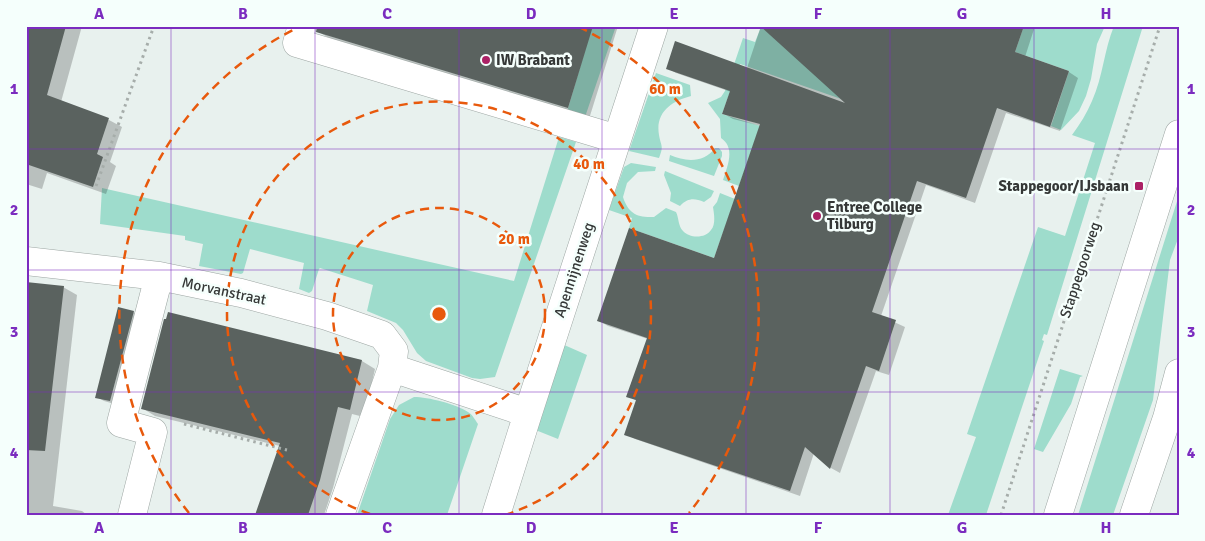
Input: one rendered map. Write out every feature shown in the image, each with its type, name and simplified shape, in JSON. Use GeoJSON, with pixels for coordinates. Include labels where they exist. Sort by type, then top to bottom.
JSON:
{"type":"FeatureCollection","features":[{"type":"Feature","properties":{"kind":"street"},"geometry":{"type":"LineString","coordinates":[[302,26],[297,43],[617,139]]}},
{"type":"Feature","properties":{"kind":"street","name":"Apennijnenweg"},"geometry":{"type":"LineString","coordinates":[[496,515],[654,26]]}},
{"type":"Feature","properties":{"kind":"street"},"geometry":{"type":"LineString","coordinates":[[1058,515],[1179,134]]}},
{"type":"Feature","properties":{"kind":"street","name":"Morvanstraat"},"geometry":{"type":"LineString","coordinates":[[26,261],[159,276],[241,293],[327,316],[382,335],[394,352],[392,368],[340,515]]}},
{"type":"Feature","properties":{"kind":"street"},"geometry":{"type":"LineString","coordinates":[[132,515],[153,432],[121,423],[159,276]]}},
{"type":"Feature","properties":{"kind":"street"},"geometry":{"type":"LineString","coordinates":[[392,368],[528,413]]}},
{"type":"Feature","properties":{"kind":"street"},"geometry":{"type":"LineString","coordinates":[[1134,515],[1167,418],[1179,373]]}},
{"type":"Feature","properties":{"kind":"path"},"geometry":{"type":"LineString","coordinates":[[96,186],[154,26]]}},
{"type":"Feature","properties":{"kind":"path","name":"Stappegoorweg"},"geometry":{"type":"LineString","coordinates":[[1001,515],[1160,26]]}},
{"type":"Feature","properties":{"kind":"path"},"geometry":{"type":"LineString","coordinates":[[182,423],[287,450]]}},
{"type":"Feature","properties":{"kind":"green space"},"geometry":{"type":"Polygon","coordinates":[[[592,26],[616,26],[585,117],[567,112],[592,26]]]}},
{"type":"Feature","properties":{"kind":"green space"},"geometry":{"type":"Polygon","coordinates":[[[1024,26],[1105,26],[1097,44],[1086,96],[1079,111],[1061,130],[1051,126],[1069,71],[1015,52],[1024,26]]]}},
{"type":"Feature","properties":{"kind":"green space"},"geometry":{"type":"Polygon","coordinates":[[[1114,26],[1143,26],[1047,335],[1044,334],[1042,340],[1044,341],[986,515],[948,515],[976,437],[967,434],[1038,227],[1065,236],[1095,143],[1072,135],[1086,114],[1096,92],[1114,26]]]}},
{"type":"Feature","properties":{"kind":"green space"},"geometry":{"type":"Polygon","coordinates":[[[761,27],[873,110],[740,64],[722,114],[760,126],[739,186],[723,180],[728,164],[729,152],[726,142],[721,138],[720,119],[708,103],[721,97],[725,91],[743,38],[755,42],[761,27]]]}},
{"type":"Feature","properties":{"kind":"green space"},"geometry":{"type":"Polygon","coordinates":[[[656,73],[690,85],[691,96],[671,104],[662,114],[658,127],[662,148],[659,158],[629,151],[656,73]]]}},
{"type":"Feature","properties":{"kind":"green space"},"geometry":{"type":"Polygon","coordinates":[[[559,137],[576,142],[495,377],[472,378],[426,361],[417,353],[403,330],[396,323],[367,311],[373,285],[320,268],[312,291],[309,293],[299,289],[304,263],[250,249],[243,273],[241,274],[199,266],[203,244],[185,240],[185,236],[100,224],[102,188],[514,281],[559,137]]]}},
{"type":"Feature","properties":{"kind":"green space"},"geometry":{"type":"Polygon","coordinates":[[[715,148],[719,148],[722,156],[714,176],[669,161],[670,155],[688,160],[700,159],[711,153],[715,148]]]}},
{"type":"Feature","properties":{"kind":"green space"},"geometry":{"type":"Polygon","coordinates":[[[631,163],[656,167],[655,171],[638,172],[627,183],[623,197],[631,211],[643,217],[654,217],[666,208],[676,212],[681,229],[689,235],[705,235],[713,228],[713,207],[720,193],[735,199],[714,258],[629,228],[632,218],[609,210],[624,167],[631,163]]]}},
{"type":"Feature","properties":{"kind":"green space"},"geometry":{"type":"Polygon","coordinates":[[[665,171],[714,191],[711,197],[704,202],[691,200],[686,201],[680,206],[670,201],[671,193],[664,175],[665,171]]]}},
{"type":"Feature","properties":{"kind":"green space"},"geometry":{"type":"Polygon","coordinates":[[[1179,195],[1179,236],[1170,260],[1153,400],[1113,515],[1078,515],[1179,195]]]}},
{"type":"Feature","properties":{"kind":"green space"},"geometry":{"type":"Polygon","coordinates":[[[562,344],[587,355],[558,439],[533,429],[562,344]]]}},
{"type":"Feature","properties":{"kind":"green space"},"geometry":{"type":"Polygon","coordinates":[[[1060,369],[1083,376],[1080,377],[1071,404],[1043,452],[1034,449],[1060,369]]]}},
{"type":"Feature","properties":{"kind":"green space"},"geometry":{"type":"Polygon","coordinates":[[[414,397],[456,406],[470,413],[478,424],[447,515],[357,515],[390,419],[399,405],[414,397]]]}},
{"type":"Feature","properties":{"kind":"building"},"geometry":{"type":"Polygon","coordinates":[[[26,26],[66,26],[47,95],[109,118],[97,154],[103,157],[93,187],[26,164],[26,26]]]}},
{"type":"Feature","properties":{"kind":"building","name":"IW Brabant"},"geometry":{"type":"Polygon","coordinates":[[[317,26],[593,26],[568,108],[316,32],[317,26]]]}},
{"type":"Feature","properties":{"kind":"building"},"geometry":{"type":"Polygon","coordinates":[[[760,26],[1024,26],[1015,52],[1069,71],[1050,127],[997,108],[966,198],[917,181],[872,312],[896,320],[879,371],[866,366],[830,469],[805,447],[790,491],[624,435],[636,400],[626,397],[647,338],[597,321],[629,228],[714,258],[760,124],[722,114],[730,91],[666,69],[675,41],[845,103],[760,26]]]}},
{"type":"Feature","properties":{"kind":"building"},"geometry":{"type":"Polygon","coordinates":[[[26,282],[64,286],[45,451],[26,450],[26,282]]]}},
{"type":"Feature","properties":{"kind":"building"},"geometry":{"type":"Polygon","coordinates":[[[118,307],[134,311],[110,401],[95,398],[118,307]]]}},
{"type":"Feature","properties":{"kind":"building"},"geometry":{"type":"Polygon","coordinates":[[[168,312],[362,360],[350,410],[338,407],[320,480],[308,515],[255,515],[280,443],[141,409],[164,319],[166,319],[168,312]]]}},
{"type":"Feature","properties":{"kind":"place","name":"IW Brabant"},"geometry":{"type":"Point","coordinates":[486,60]}},
{"type":"Feature","properties":{"kind":"place","name":"Stappegoor/IJsbaan"},"geometry":{"type":"Point","coordinates":[1139,186]}},
{"type":"Feature","properties":{"kind":"place","name":"Entree College Tilburg"},"geometry":{"type":"Point","coordinates":[817,216]}}]}
